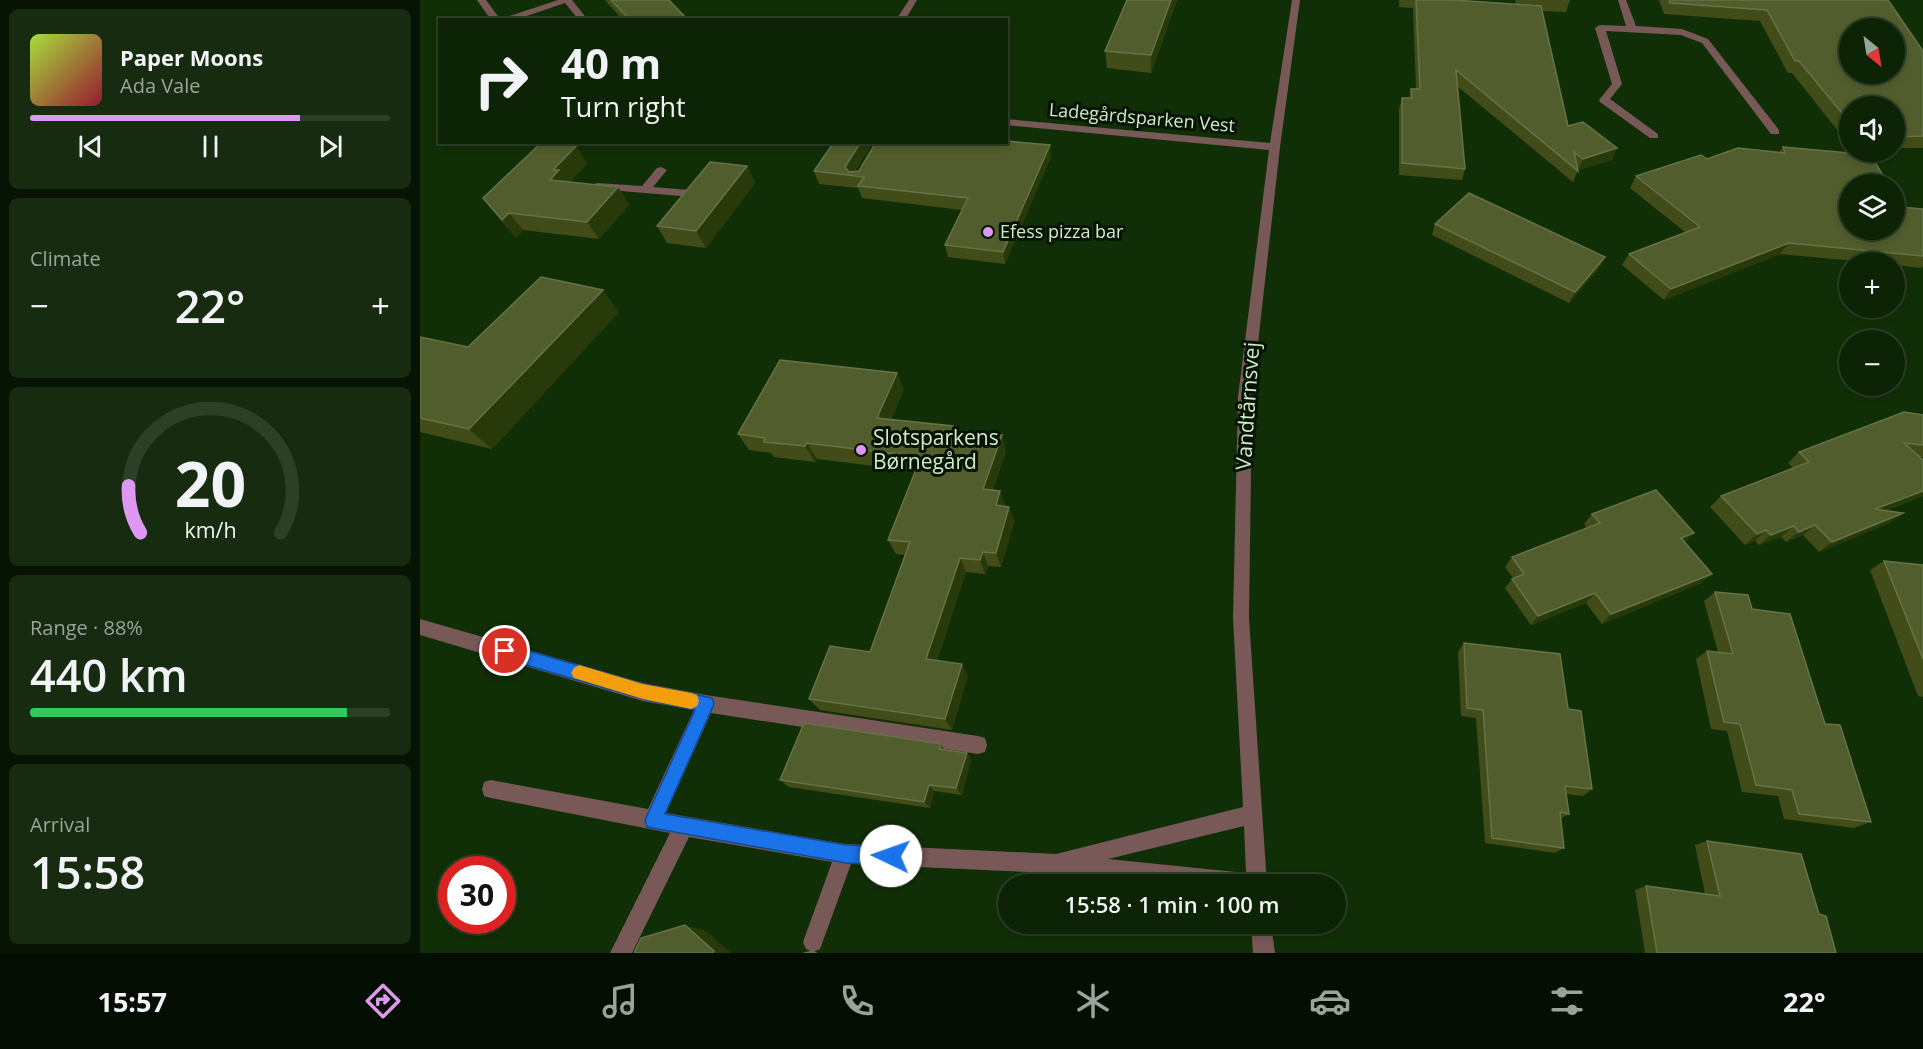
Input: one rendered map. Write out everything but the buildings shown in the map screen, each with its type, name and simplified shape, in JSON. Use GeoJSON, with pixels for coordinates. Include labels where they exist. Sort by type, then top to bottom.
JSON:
{"type":"FeatureCollection","features":[{"type":"Feature","properties":{"kind":"street"},"geometry":{"type":"LineString","coordinates":[[481,0],[494,18]]}},
{"type":"Feature","properties":{"kind":"street"},"geometry":{"type":"LineString","coordinates":[[510,18],[567,0],[582,18]]}},
{"type":"Feature","properties":{"kind":"street"},"geometry":{"type":"LineString","coordinates":[[901,18],[913,0]]}},
{"type":"Feature","properties":{"kind":"street","name":"Vandtårnsvej"},"geometry":{"type":"LineString","coordinates":[[1255,874],[1241,618],[1245,397],[1275,147],[1296,0]]}},
{"type":"Feature","properties":{"kind":"street"},"geometry":{"type":"LineString","coordinates":[[1622,0],[1632,29]]}},
{"type":"Feature","properties":{"kind":"street"},"geometry":{"type":"LineString","coordinates":[[1654,136],[1604,100],[1617,84],[1600,28],[1682,32],[1705,41],[1775,132]]}},
{"type":"Feature","properties":{"kind":"street","name":"Ladegårdsparken Vest"},"geometry":{"type":"LineString","coordinates":[[1008,122],[1075,133],[1275,147]]}},
{"type":"Feature","properties":{"kind":"street"},"geometry":{"type":"LineString","coordinates":[[645,190],[661,170]]}},
{"type":"Feature","properties":{"kind":"street"},"geometry":{"type":"LineString","coordinates":[[584,184],[689,194]]}},
{"type":"Feature","properties":{"kind":"street"},"geometry":{"type":"LineString","coordinates":[[420,627],[643,692],[706,704],[978,745]]}},
{"type":"Feature","properties":{"kind":"street"},"geometry":{"type":"LineString","coordinates":[[653,820],[706,704]]}},
{"type":"Feature","properties":{"kind":"street","name":"Vandtårnsvej"},"geometry":{"type":"LineString","coordinates":[[491,789],[846,854],[1051,863],[1158,874]]}},
{"type":"Feature","properties":{"kind":"street","name":"Vandtårnsvej"},"geometry":{"type":"LineString","coordinates":[[1051,863],[1252,814]]}},
{"type":"Feature","properties":{"kind":"street"},"geometry":{"type":"LineString","coordinates":[[621,953],[684,826]]}},
{"type":"Feature","properties":{"kind":"street"},"geometry":{"type":"LineString","coordinates":[[813,942],[846,854]]}},
{"type":"Feature","properties":{"kind":"street"},"geometry":{"type":"LineString","coordinates":[[1262,934],[1264,953]]}},
{"type":"Feature","properties":{"kind":"slow traffic"},"geometry":{"type":"LineString","coordinates":[[579,673],[643,692],[691,701]]}},
{"type":"Feature","properties":{"kind":"place","name":"Efess pizza bar"},"geometry":{"type":"Point","coordinates":[988,232]}},
{"type":"Feature","properties":{"kind":"place","name":"Slotsparkens Børnegård"},"geometry":{"type":"Point","coordinates":[861,450]}},
{"type":"Feature","properties":{"kind":"route"},"geometry":{"type":"LineString","coordinates":[[505,651],[643,692],[706,704],[653,820],[846,854],[891,856]]}}]}
